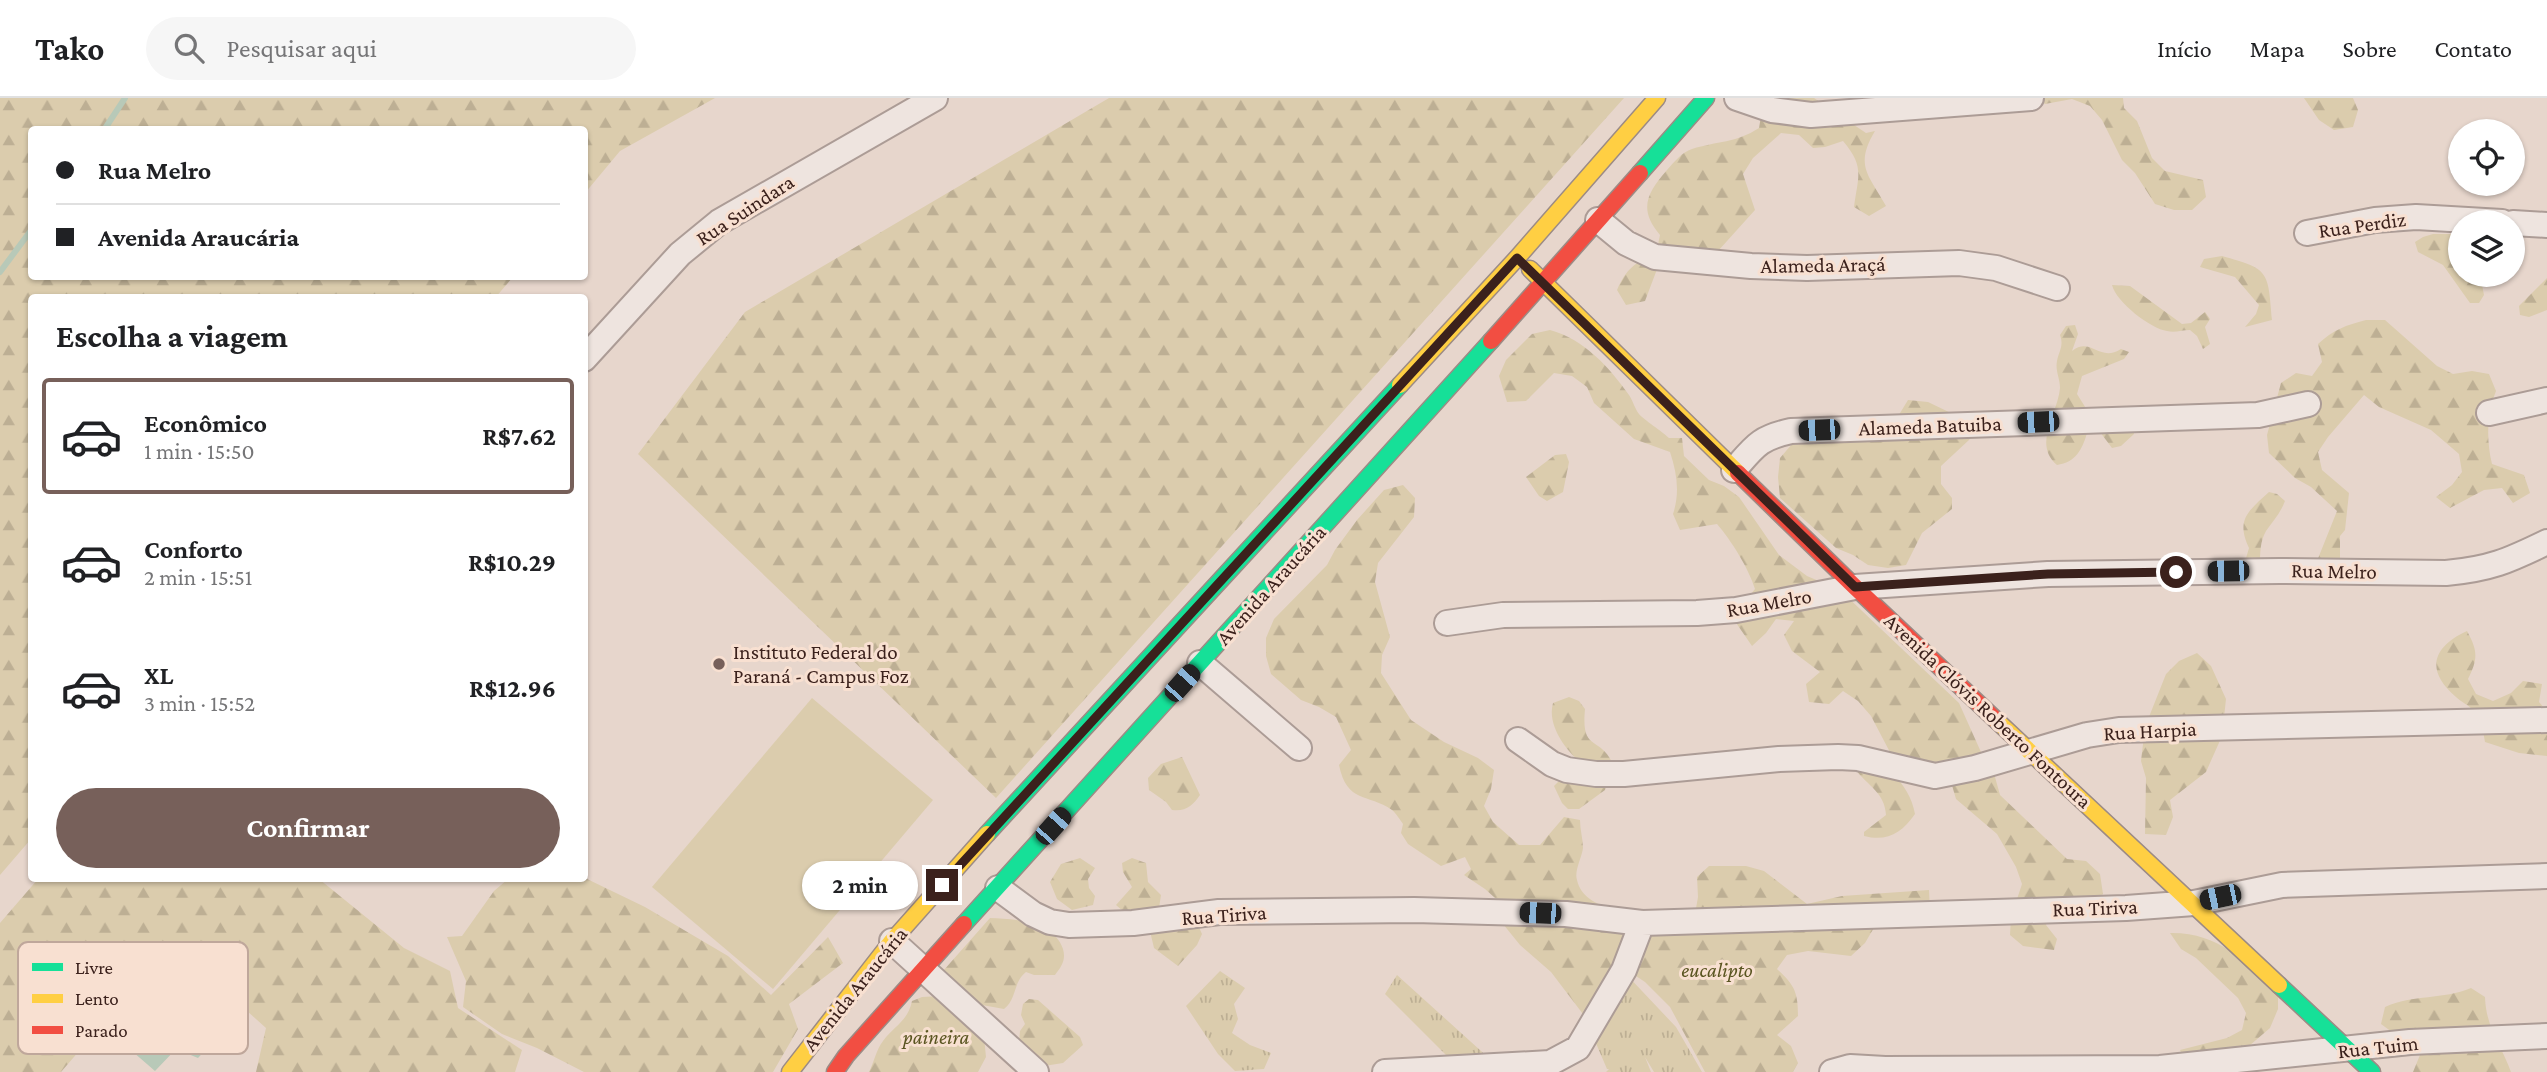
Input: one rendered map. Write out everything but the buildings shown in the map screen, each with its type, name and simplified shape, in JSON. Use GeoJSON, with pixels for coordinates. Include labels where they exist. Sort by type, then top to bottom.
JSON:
{"type":"FeatureCollection","features":[{"type":"Feature","properties":{"kind":"street","name":"Rua Suindara"},"geometry":{"type":"LineString","coordinates":[[588,355],[680,254],[719,222],[935,98]]}},
{"type":"Feature","properties":{"kind":"street","name":"Avenida Araucária"},"geometry":{"type":"LineString","coordinates":[[790,1072],[892,941],[1008,811],[1517,258],[1657,98]]}},
{"type":"Feature","properties":{"kind":"street","name":"Avenida Araucária"},"geometry":{"type":"LineString","coordinates":[[835,1072],[924,968],[1544,282],[1706,98]]}},
{"type":"Feature","properties":{"kind":"street"},"geometry":{"type":"LineString","coordinates":[[1737,98],[1772,110],[1811,116],[2031,98]]}},
{"type":"Feature","properties":{"kind":"street","name":"Rua Perdiz"},"geometry":{"type":"LineString","coordinates":[[2306,233],[2375,220],[2416,217],[2448,219]]}},
{"type":"Feature","properties":{"kind":"street","name":"Alameda Araçá"},"geometry":{"type":"LineString","coordinates":[[1598,220],[1626,243],[1656,257],[1807,268],[1959,263],[1996,268],[2057,288]]}},
{"type":"Feature","properties":{"kind":"street"},"geometry":{"type":"LineString","coordinates":[[2525,224],[2547,225]]}},
{"type":"Feature","properties":{"kind":"street","name":"Avenida Clóvis Roberto Fontoura"},"geometry":{"type":"LineString","coordinates":[[1517,258],[1855,587],[2372,1072]]}},
{"type":"Feature","properties":{"kind":"street"},"geometry":{"type":"LineString","coordinates":[[2489,413],[2547,400]]}},
{"type":"Feature","properties":{"kind":"street","name":"Alameda Batuiba"},"geometry":{"type":"LineString","coordinates":[[1734,470],[1758,443],[1770,436],[1791,430],[2258,415],[2308,404]]}},
{"type":"Feature","properties":{"kind":"street","name":"Rua Melro"},"geometry":{"type":"LineString","coordinates":[[1447,623],[1503,615],[1698,613],[1736,610],[1855,587],[2048,574],[2279,570],[2446,573],[2504,563],[2547,542]]}},
{"type":"Feature","properties":{"kind":"street"},"geometry":{"type":"LineString","coordinates":[[1200,663],[1299,748]]}},
{"type":"Feature","properties":{"kind":"street","name":"Rua Harpia"},"geometry":{"type":"LineString","coordinates":[[1518,740],[1552,764],[1567,770],[1596,774],[1624,774],[1779,759],[1838,757],[1858,758],[1935,776],[1964,771],[2087,735],[2119,730],[2547,720]]}},
{"type":"Feature","properties":{"kind":"street","name":"Rua Tiriva"},"geometry":{"type":"LineString","coordinates":[[998,888],[1033,914],[1050,922],[1069,925],[1133,923],[1219,912],[1462,911],[1566,914],[1642,923],[2126,908],[2194,903],[2282,885],[2547,876]]}},
{"type":"Feature","properties":{"kind":"street"},"geometry":{"type":"LineString","coordinates":[[1385,1072],[1550,1063],[1578,1048],[1624,970],[1642,923]]}},
{"type":"Feature","properties":{"kind":"street"},"geometry":{"type":"LineString","coordinates":[[892,941],[1036,1072]]}},
{"type":"Feature","properties":{"kind":"street","name":"Rua Tuim"},"geometry":{"type":"LineString","coordinates":[[1832,1072],[1850,1067],[2160,1068],[2410,1042],[2547,1036]]}},
{"type":"Feature","properties":{"kind":"green space"},"geometry":{"type":"Polygon","coordinates":[[[0,98],[715,98],[620,151],[588,189],[588,126],[28,126],[28,280],[510,280],[498,294],[28,294],[28,842],[0,875],[0,98]]]}},
{"type":"Feature","properties":{"kind":"green space"},"geometry":{"type":"Polygon","coordinates":[[[1109,98],[1624,98],[996,798],[638,454],[745,312],[1109,98]]]}},
{"type":"Feature","properties":{"kind":"green space"},"geometry":{"type":"Polygon","coordinates":[[[1772,98],[1814,98],[1866,133],[1875,131],[1865,153],[1866,170],[1886,206],[1869,216],[1854,207],[1857,165],[1843,141],[1813,148],[1799,135],[1781,133],[1753,158],[1743,174],[1755,210],[1718,251],[1708,257],[1659,264],[1645,301],[1626,305],[1617,290],[1624,276],[1637,264],[1656,254],[1660,235],[1653,226],[1647,209],[1654,186],[1688,150],[1734,139],[1759,128],[1762,110],[1772,98]]]}},
{"type":"Feature","properties":{"kind":"green space"},"geometry":{"type":"Polygon","coordinates":[[[2037,98],[2123,98],[2124,108],[2137,121],[2152,158],[2165,171],[2203,180],[2206,197],[2192,210],[2174,210],[2155,204],[2135,173],[2122,160],[2102,120],[2090,106],[2072,99],[2045,104],[2037,98]]]}},
{"type":"Feature","properties":{"kind":"green space"},"geometry":{"type":"Polygon","coordinates":[[[2304,98],[2353,98],[2358,110],[2353,127],[2334,130],[2319,120],[2304,98]]]}},
{"type":"Feature","properties":{"kind":"green space"},"geometry":{"type":"Polygon","coordinates":[[[2448,234],[2448,272],[2443,265],[2418,252],[2415,242],[2423,237],[2448,234]]]}},
{"type":"Feature","properties":{"kind":"green space"},"geometry":{"type":"Polygon","coordinates":[[[2222,256],[2249,264],[2263,274],[2269,291],[2272,320],[2245,327],[2256,314],[2259,305],[2235,277],[2200,267],[2204,259],[2222,256]]]}},
{"type":"Feature","properties":{"kind":"green space"},"geometry":{"type":"Polygon","coordinates":[[[2547,278],[2547,310],[2529,317],[2520,315],[2519,306],[2547,278]]]}},
{"type":"Feature","properties":{"kind":"green space"},"geometry":{"type":"Polygon","coordinates":[[[2112,285],[2130,286],[2182,324],[2191,323],[2205,312],[2210,319],[2205,327],[2210,344],[2203,349],[2197,336],[2190,330],[2170,332],[2152,325],[2135,314],[2120,299],[2112,285]]]}},
{"type":"Feature","properties":{"kind":"green space"},"geometry":{"type":"Polygon","coordinates":[[[2459,287],[2482,287],[2484,295],[2479,303],[2470,303],[2459,287]]]}},
{"type":"Feature","properties":{"kind":"green space"},"geometry":{"type":"Polygon","coordinates":[[[2366,320],[2385,320],[2437,366],[2453,374],[2472,371],[2489,374],[2496,391],[2488,427],[2492,464],[2524,475],[2530,493],[2513,503],[2502,488],[2484,490],[2450,508],[2436,497],[2452,485],[2462,472],[2459,454],[2431,430],[2379,407],[2364,395],[2318,452],[2322,470],[2349,493],[2345,530],[2340,536],[2340,562],[2317,561],[2337,511],[2311,487],[2295,478],[2269,453],[2267,435],[2281,383],[2296,373],[2312,376],[2322,362],[2318,344],[2340,329],[2366,320]]]}},
{"type":"Feature","properties":{"kind":"green space"},"geometry":{"type":"Polygon","coordinates":[[[2075,325],[2078,334],[2072,351],[2085,346],[2107,353],[2121,349],[2129,352],[2124,359],[2082,376],[2077,394],[2087,410],[2132,425],[2134,434],[2121,446],[2112,448],[2100,432],[2087,433],[2074,458],[2057,465],[2050,457],[2046,438],[2060,388],[2057,365],[2060,335],[2066,326],[2075,325]]]}},
{"type":"Feature","properties":{"kind":"green space"},"geometry":{"type":"Polygon","coordinates":[[[1550,330],[1574,340],[1595,355],[1645,419],[1669,438],[1682,438],[1684,456],[1709,480],[1724,486],[1739,497],[1779,555],[1807,576],[1840,590],[1959,703],[1995,777],[2000,795],[2067,859],[2086,861],[2100,874],[2103,894],[2086,905],[2050,909],[2046,925],[2057,939],[2054,950],[2023,946],[2010,935],[2011,917],[2022,884],[2016,867],[1997,834],[1956,799],[1951,782],[1893,758],[1871,716],[1858,701],[1843,691],[1829,704],[1809,702],[1806,684],[1820,672],[1792,651],[1784,635],[1794,621],[1776,619],[1752,646],[1732,617],[1755,589],[1752,581],[1739,555],[1717,524],[1680,530],[1673,514],[1677,483],[1670,452],[1634,439],[1594,403],[1587,387],[1572,376],[1554,373],[1526,401],[1507,402],[1499,376],[1506,360],[1532,334],[1550,330]]]}},
{"type":"Feature","properties":{"kind":"green space"},"geometry":{"type":"Polygon","coordinates":[[[1908,400],[1928,402],[1978,426],[1969,440],[1941,466],[1941,484],[1952,498],[1952,509],[1922,533],[1906,565],[1888,568],[1868,565],[1836,548],[1780,498],[1780,458],[1792,444],[1897,418],[1908,400]]]}},
{"type":"Feature","properties":{"kind":"green space"},"geometry":{"type":"Polygon","coordinates":[[[1566,454],[1569,462],[1563,492],[1547,501],[1539,496],[1526,477],[1555,455],[1566,454]]]}},
{"type":"Feature","properties":{"kind":"green space","name":"eucalipto"},"geometry":{"type":"Polygon","coordinates":[[[1403,485],[1415,498],[1414,517],[1378,563],[1375,582],[1390,637],[1382,655],[1381,673],[1411,720],[1494,770],[1491,789],[1484,806],[1493,822],[1519,845],[1540,845],[1564,817],[1580,820],[1583,848],[1576,876],[1583,893],[1595,902],[1627,912],[1695,914],[1697,877],[1709,866],[1746,866],[1764,871],[1807,904],[1842,896],[1929,890],[1930,911],[1875,926],[1865,943],[1851,956],[1808,951],[1787,955],[1777,969],[1794,990],[1798,1016],[1777,1035],[1791,1046],[1798,1063],[1793,1072],[1705,1072],[1670,1007],[1645,982],[1630,972],[1589,1022],[1551,972],[1520,945],[1503,924],[1580,928],[1504,906],[1464,875],[1471,869],[1465,857],[1441,866],[1408,844],[1401,833],[1403,824],[1393,811],[1359,796],[1347,786],[1339,765],[1351,750],[1336,717],[1301,700],[1271,674],[1266,656],[1266,638],[1274,619],[1327,565],[1357,520],[1384,490],[1403,485]]]}},
{"type":"Feature","properties":{"kind":"green space"},"geometry":{"type":"Polygon","coordinates":[[[2269,492],[2277,494],[2285,501],[2264,535],[2260,566],[2244,565],[2249,548],[2244,530],[2246,517],[2269,492]]]}},
{"type":"Feature","properties":{"kind":"green space"},"geometry":{"type":"Polygon","coordinates":[[[2467,631],[2475,655],[2474,666],[2468,679],[2476,694],[2493,701],[2511,693],[2523,681],[2542,684],[2539,702],[2547,711],[2547,756],[2519,753],[2485,742],[2474,711],[2456,697],[2440,678],[2437,660],[2440,652],[2455,637],[2467,631]]]}},
{"type":"Feature","properties":{"kind":"green space"},"geometry":{"type":"Polygon","coordinates":[[[2197,653],[2211,666],[2226,699],[2222,736],[2206,772],[2170,800],[2173,817],[2166,835],[2145,834],[2146,778],[2141,761],[2145,727],[2166,674],[2179,661],[2197,653]]]}},
{"type":"Feature","properties":{"kind":"green space"},"geometry":{"type":"Polygon","coordinates":[[[1569,697],[1579,701],[1585,709],[1584,723],[1588,738],[1607,754],[1612,762],[1605,790],[1579,809],[1568,809],[1554,786],[1579,761],[1563,742],[1552,719],[1553,703],[1569,697]]]}},
{"type":"Feature","properties":{"kind":"green space"},"geometry":{"type":"Polygon","coordinates":[[[812,698],[933,800],[773,989],[652,887],[812,698]]]}},
{"type":"Feature","properties":{"kind":"green space"},"geometry":{"type":"Polygon","coordinates":[[[1182,757],[1200,795],[1189,807],[1172,810],[1149,790],[1148,778],[1161,764],[1182,757]]]}},
{"type":"Feature","properties":{"kind":"green space"},"geometry":{"type":"Polygon","coordinates":[[[1856,770],[1893,773],[1904,787],[1915,814],[1899,831],[1880,838],[1864,836],[1864,832],[1886,815],[1879,795],[1856,770]]]}},
{"type":"Feature","properties":{"kind":"green space"},"geometry":{"type":"Polygon","coordinates":[[[1080,858],[1095,868],[1088,879],[1089,888],[1095,896],[1093,905],[1072,910],[1057,899],[1050,882],[1061,864],[1080,858]]]}},
{"type":"Feature","properties":{"kind":"green space"},"geometry":{"type":"Polygon","coordinates":[[[1132,858],[1146,863],[1148,882],[1161,895],[1159,908],[1197,923],[1202,934],[1197,945],[1178,966],[1154,948],[1149,927],[1131,918],[1116,905],[1132,887],[1123,872],[1122,863],[1132,858]]]}},
{"type":"Feature","properties":{"kind":"green space"},"geometry":{"type":"Polygon","coordinates":[[[588,879],[645,907],[728,956],[771,995],[828,937],[843,963],[789,1004],[798,1029],[773,1072],[584,1072],[502,1034],[463,1007],[466,981],[447,937],[462,936],[494,891],[504,882],[588,882],[588,879]]]}},
{"type":"Feature","properties":{"kind":"green space"},"geometry":{"type":"Polygon","coordinates":[[[35,882],[323,882],[404,948],[450,971],[458,1008],[522,1050],[515,1072],[256,1072],[266,1028],[248,1012],[248,942],[18,942],[18,1054],[77,1054],[61,1072],[0,1072],[0,923],[35,882]]]}},
{"type":"Feature","properties":{"kind":"green space"},"geometry":{"type":"Polygon","coordinates":[[[990,918],[1011,919],[1043,927],[1058,940],[1064,953],[1063,963],[1055,975],[1034,975],[1026,972],[1004,1009],[982,1005],[943,971],[990,918]]]}},
{"type":"Feature","properties":{"kind":"green space"},"geometry":{"type":"Polygon","coordinates":[[[2170,933],[2202,937],[2216,943],[2242,959],[2278,989],[2278,1009],[2270,1028],[2242,1052],[2185,1061],[2180,1050],[2227,1038],[2242,1030],[2246,1013],[2238,998],[2196,958],[2181,949],[2170,933]]]}},
{"type":"Feature","properties":{"kind":"green space"},"geometry":{"type":"Polygon","coordinates":[[[1220,971],[1245,988],[1234,1004],[1238,1019],[1232,1033],[1250,1045],[1271,1053],[1264,1069],[1235,1071],[1218,1054],[1186,1006],[1220,971]]]}},
{"type":"Feature","properties":{"kind":"green space"},"geometry":{"type":"Polygon","coordinates":[[[1625,973],[1676,1027],[1702,1072],[1654,1072],[1645,1057],[1651,1072],[1606,1072],[1609,1069],[1592,1034],[1625,973]]]}},
{"type":"Feature","properties":{"kind":"green space"},"geometry":{"type":"Polygon","coordinates":[[[1397,975],[1491,1060],[1450,1059],[1385,994],[1397,975]]]}},
{"type":"Feature","properties":{"kind":"green space"},"geometry":{"type":"Polygon","coordinates":[[[2471,988],[2485,997],[2491,1027],[2511,1072],[2413,1072],[2420,1055],[2415,1038],[2396,1035],[2381,1024],[2385,1007],[2406,1000],[2471,988]]]}},
{"type":"Feature","properties":{"kind":"green space","name":"paineira"},"geometry":{"type":"Polygon","coordinates":[[[941,996],[984,1037],[986,1057],[978,1072],[869,1072],[881,1045],[904,1018],[912,1001],[922,997],[941,996]]]}},
{"type":"Feature","properties":{"kind":"green space"},"geometry":{"type":"Polygon","coordinates":[[[1029,999],[1038,1000],[1080,1037],[1083,1045],[1063,1063],[1044,1066],[1019,1042],[1020,1031],[1025,1024],[1021,1015],[1023,1004],[1029,999]]]}},
{"type":"Feature","properties":{"kind":"shaded area"},"geometry":{"type":"Polygon","coordinates":[[[135,1054],[171,1054],[155,1071],[135,1054]]]}},
{"type":"Feature","properties":{"kind":"waterway"},"geometry":{"type":"LineString","coordinates":[[107,126],[125,98]]}},
{"type":"Feature","properties":{"kind":"waterway"},"geometry":{"type":"LineString","coordinates":[[0,272],[28,234]]}},
{"type":"Feature","properties":{"kind":"traffic: fast"},"geometry":{"type":"LineString","coordinates":[[1640,173],[1706,98]]}},
{"type":"Feature","properties":{"kind":"traffic: fast"},"geometry":{"type":"LineString","coordinates":[[964,924],[1491,341]]}},
{"type":"Feature","properties":{"kind":"traffic: fast"},"geometry":{"type":"LineString","coordinates":[[987,834],[1400,385]]}},
{"type":"Feature","properties":{"kind":"traffic: fast"},"geometry":{"type":"LineString","coordinates":[[2279,985],[2372,1072]]}},
{"type":"Feature","properties":{"kind":"traffic: slow"},"geometry":{"type":"LineString","coordinates":[[1400,385],[1517,258],[1657,98]]}},
{"type":"Feature","properties":{"kind":"traffic: slow"},"geometry":{"type":"LineString","coordinates":[[1530,269],[1738,473]]}},
{"type":"Feature","properties":{"kind":"traffic: slow"},"geometry":{"type":"LineString","coordinates":[[1995,719],[2279,985]]}},
{"type":"Feature","properties":{"kind":"traffic: slow"},"geometry":{"type":"LineString","coordinates":[[790,1072],[892,941],[987,834]]}},
{"type":"Feature","properties":{"kind":"traffic: jam"},"geometry":{"type":"LineString","coordinates":[[1491,341],[1640,173]]}},
{"type":"Feature","properties":{"kind":"traffic: jam"},"geometry":{"type":"LineString","coordinates":[[1738,473],[1995,719]]}},
{"type":"Feature","properties":{"kind":"traffic: jam"},"geometry":{"type":"LineString","coordinates":[[835,1072],[846,1056],[964,924]]}},
{"type":"Feature","properties":{"kind":"place","name":"Instituto Federal do Paraná - Campus Foz"},"geometry":{"type":"Point","coordinates":[719,664]}},
{"type":"Feature","properties":{"kind":"route"},"geometry":{"type":"LineString","coordinates":[[942,885],[1517,258],[1855,587],[2048,574],[2176,572]]}}]}
